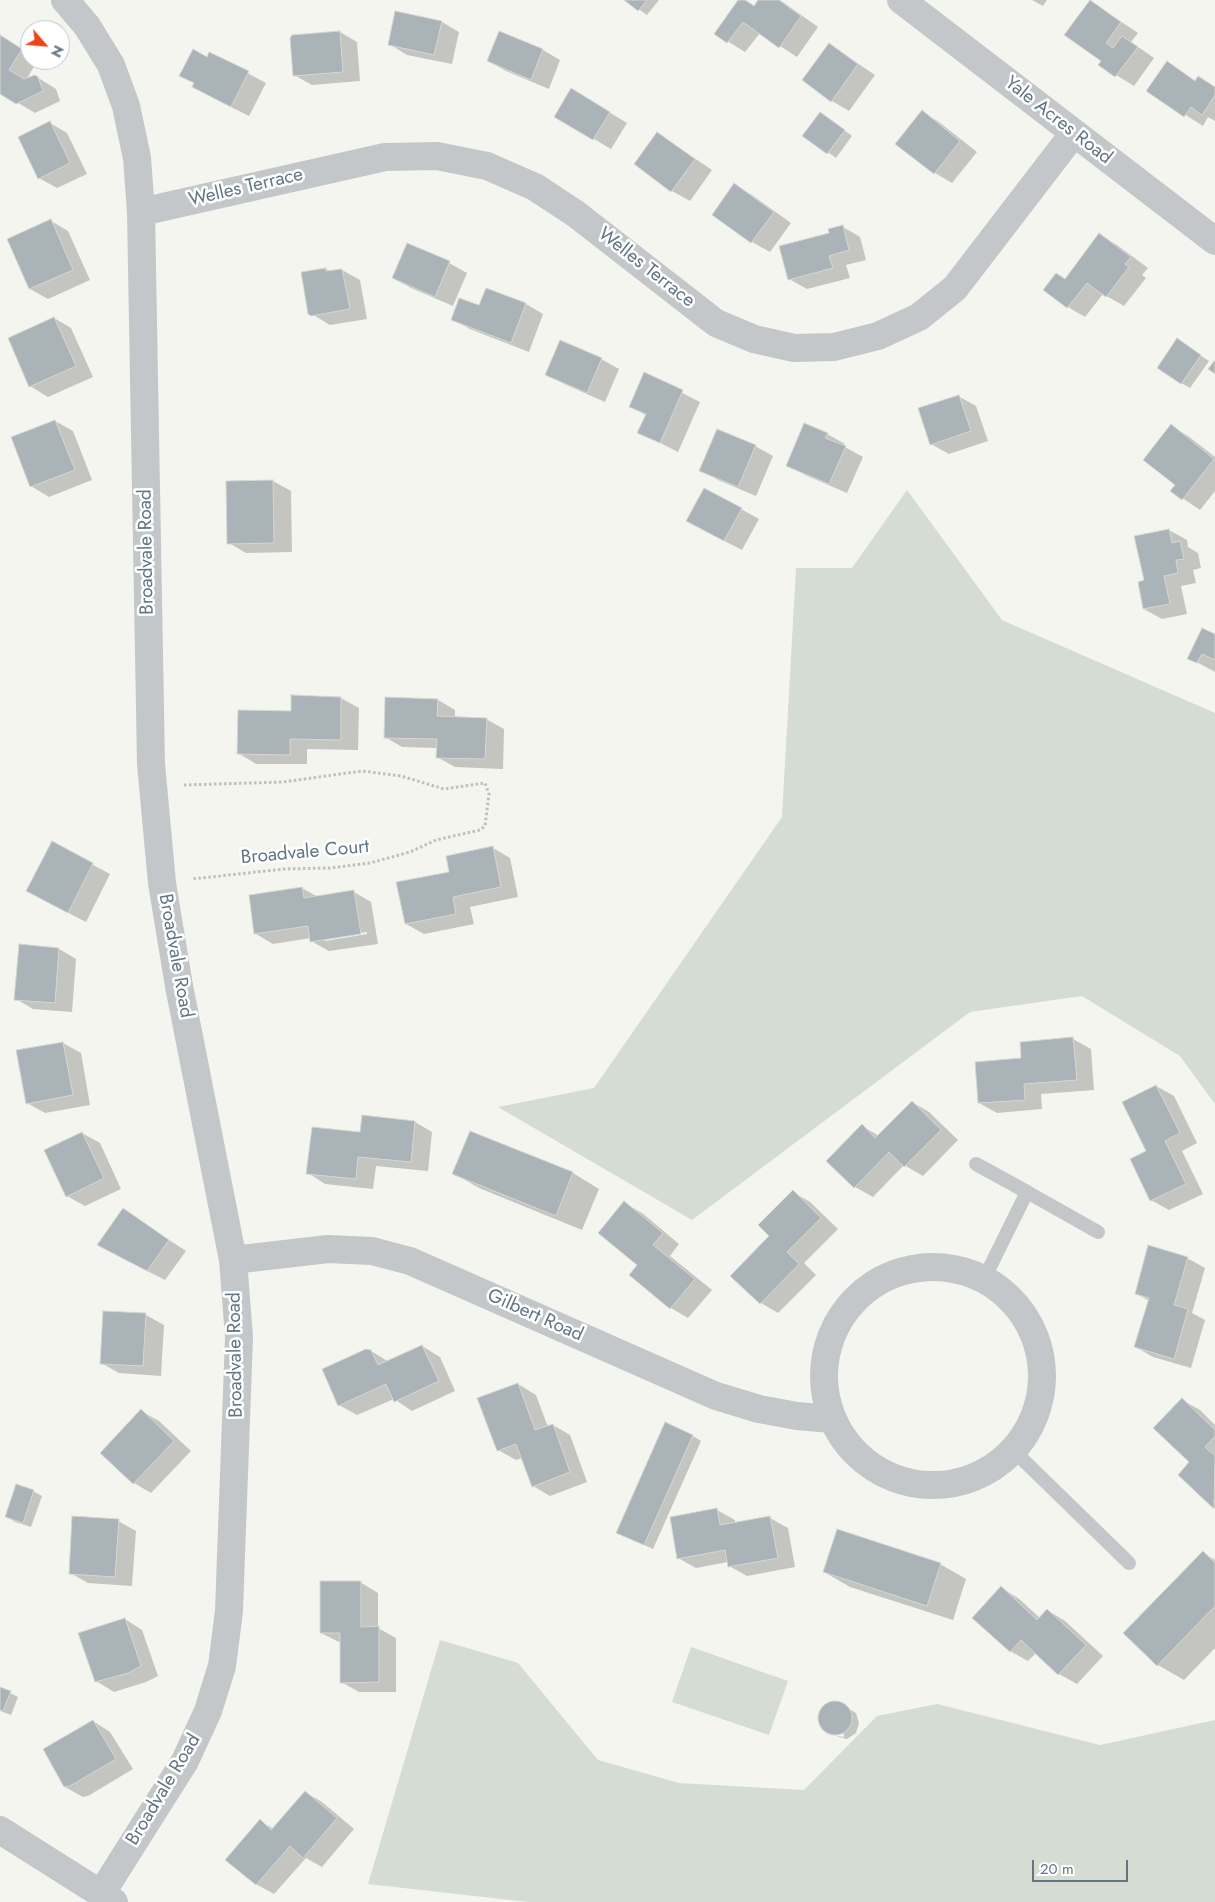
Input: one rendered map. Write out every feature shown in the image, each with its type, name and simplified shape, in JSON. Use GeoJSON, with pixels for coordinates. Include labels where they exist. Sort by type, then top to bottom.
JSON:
{"type":"FeatureCollection","features":[{"type":"Feature","properties":{"kind":"street","name":"Broadvale Road"},"geometry":{"type":"LineString","coordinates":[[65,0],[87,26],[111,65],[126,106],[138,158],[141,212],[153,786],[162,883],[179,986],[233,1260],[239,1337],[229,1611],[222,1666],[208,1711],[185,1761],[107,1898]]}},
{"type":"Feature","properties":{"kind":"street","name":"Yale Acres Road"},"geometry":{"type":"LineString","coordinates":[[901,0],[1215,241]]}},
{"type":"Feature","properties":{"kind":"street","name":"Welles Terrace"},"geometry":{"type":"LineString","coordinates":[[141,212],[385,157],[436,156],[487,166],[535,187],[576,214],[716,322],[754,339],[794,348],[834,347],[878,336],[919,317],[955,288],[1074,133]]}},
{"type":"Feature","properties":{"kind":"street","name":"Gilbert Road"},"geometry":{"type":"LineString","coordinates":[[233,1260],[328,1249],[372,1251],[410,1261],[716,1396],[759,1409],[797,1416],[832,1419]]}},
{"type":"Feature","properties":{"kind":"street"},"geometry":{"type":"LineString","coordinates":[[930,1265],[965,1270],[984,1279],[996,1285],[1022,1310],[1038,1342],[1043,1379],[1036,1415],[1015,1452],[988,1471],[953,1484],[916,1485],[881,1473],[852,1450],[832,1419],[823,1384],[826,1349],[840,1316],[864,1290],[895,1272],[930,1265]]}},
{"type":"Feature","properties":{"kind":"street"},"geometry":{"type":"LineString","coordinates":[[0,1830],[107,1898]]}},
{"type":"Feature","properties":{"kind":"lane"},"geometry":{"type":"LineString","coordinates":[[976,1164],[1098,1232]]}},
{"type":"Feature","properties":{"kind":"lane"},"geometry":{"type":"LineString","coordinates":[[984,1279],[1027,1192]]}},
{"type":"Feature","properties":{"kind":"lane"},"geometry":{"type":"LineString","coordinates":[[1015,1452],[1129,1563]]}},
{"type":"Feature","properties":{"kind":"path","name":"Broadvale Court"},"geometry":{"type":"LineString","coordinates":[[153,786],[283,782],[362,771],[401,776],[444,789],[486,783],[489,794],[485,826],[480,830],[436,840],[410,852],[370,863],[330,868],[284,869],[162,883]]}},
{"type":"Feature","properties":{"kind":"shaded area"},"geometry":{"type":"Polygon","coordinates":[[[907,490],[1002,620],[1215,713],[1215,1104],[1180,1056],[1082,996],[970,1012],[692,1220],[498,1107],[594,1088],[782,817],[796,568],[852,568],[907,490]]]}},
{"type":"Feature","properties":{"kind":"shaded area"},"geometry":{"type":"Polygon","coordinates":[[[440,1640],[518,1663],[598,1760],[679,1783],[804,1790],[877,1716],[937,1704],[1100,1745],[1215,1720],[1215,1902],[528,1902],[368,1884],[440,1640]]]}},
{"type":"Feature","properties":{"kind":"shaded area"},"geometry":{"type":"Polygon","coordinates":[[[691,1647],[788,1681],[769,1735],[672,1702],[691,1647]]]}},
{"type":"Feature","properties":{"kind":"building"},"geometry":{"type":"Polygon","coordinates":[[[624,0],[647,0],[638,11],[624,0]]]}},
{"type":"Feature","properties":{"kind":"building"},"geometry":{"type":"Polygon","coordinates":[[[738,0],[745,0],[754,6],[758,0],[779,0],[801,16],[779,48],[743,22],[727,43],[714,34],[738,0]]]}},
{"type":"Feature","properties":{"kind":"building"},"geometry":{"type":"Polygon","coordinates":[[[1090,0],[1121,22],[1106,43],[1113,48],[1122,36],[1138,47],[1115,77],[1098,65],[1101,61],[1064,35],[1090,0]]]}},
{"type":"Feature","properties":{"kind":"building"},"geometry":{"type":"Polygon","coordinates":[[[395,11],[442,21],[434,55],[388,45],[395,11]]]}},
{"type":"Feature","properties":{"kind":"building"},"geometry":{"type":"Polygon","coordinates":[[[340,31],[343,72],[293,76],[290,38],[292,35],[340,31]]]}},
{"type":"Feature","properties":{"kind":"building"},"geometry":{"type":"Polygon","coordinates":[[[499,31],[543,49],[531,80],[487,61],[499,31]]]}},
{"type":"Feature","properties":{"kind":"building"},"geometry":{"type":"Polygon","coordinates":[[[0,35],[20,48],[20,52],[9,70],[24,79],[35,75],[38,77],[43,91],[16,104],[0,94],[0,35]]]}},
{"type":"Feature","properties":{"kind":"building"},"geometry":{"type":"Polygon","coordinates":[[[829,43],[858,64],[831,102],[802,80],[829,43]]]}},
{"type":"Feature","properties":{"kind":"building"},"geometry":{"type":"Polygon","coordinates":[[[193,49],[207,57],[209,52],[249,71],[231,107],[192,87],[194,83],[179,76],[193,49]]]}},
{"type":"Feature","properties":{"kind":"building"},"geometry":{"type":"Polygon","coordinates":[[[1167,61],[1195,81],[1198,76],[1215,87],[1215,95],[1202,115],[1191,107],[1184,117],[1146,91],[1167,61]]]}},
{"type":"Feature","properties":{"kind":"building"},"geometry":{"type":"Polygon","coordinates":[[[571,88],[610,112],[593,140],[554,117],[571,88]]]}},
{"type":"Feature","properties":{"kind":"building"},"geometry":{"type":"Polygon","coordinates":[[[922,110],[960,141],[934,174],[895,144],[922,110]]]}},
{"type":"Feature","properties":{"kind":"building"},"geometry":{"type":"Polygon","coordinates":[[[820,112],[845,130],[827,154],[802,136],[820,112]]]}},
{"type":"Feature","properties":{"kind":"building"},"geometry":{"type":"Polygon","coordinates":[[[50,121],[70,163],[38,179],[18,137],[50,121]]]}},
{"type":"Feature","properties":{"kind":"building"},"geometry":{"type":"Polygon","coordinates":[[[657,132],[695,159],[671,192],[634,164],[657,132]]]}},
{"type":"Feature","properties":{"kind":"building"},"geometry":{"type":"Polygon","coordinates":[[[734,183],[774,212],[751,243],[712,215],[734,183]]]}},
{"type":"Feature","properties":{"kind":"building"},"geometry":{"type":"Polygon","coordinates":[[[51,219],[73,270],[29,289],[7,239],[51,219]]]}},
{"type":"Feature","properties":{"kind":"building"},"geometry":{"type":"Polygon","coordinates":[[[843,225],[849,250],[829,256],[833,268],[788,280],[779,246],[829,233],[828,229],[843,225]]]}},
{"type":"Feature","properties":{"kind":"building"},"geometry":{"type":"Polygon","coordinates":[[[1099,233],[1131,257],[1125,264],[1129,267],[1106,297],[1087,283],[1067,308],[1043,290],[1056,273],[1065,279],[1099,233]]]}},
{"type":"Feature","properties":{"kind":"building"},"geometry":{"type":"Polygon","coordinates":[[[407,243],[450,261],[435,297],[392,278],[407,243]]]}},
{"type":"Feature","properties":{"kind":"building"},"geometry":{"type":"Polygon","coordinates":[[[326,268],[326,271],[342,269],[350,309],[311,316],[308,314],[301,272],[326,268]]]}},
{"type":"Feature","properties":{"kind":"building"},"geometry":{"type":"Polygon","coordinates":[[[486,288],[526,303],[511,343],[451,320],[459,298],[479,305],[486,288]]]}},
{"type":"Feature","properties":{"kind":"building"},"geometry":{"type":"Polygon","coordinates":[[[54,317],[76,366],[29,387],[8,338],[54,317]]]}},
{"type":"Feature","properties":{"kind":"building"},"geometry":{"type":"Polygon","coordinates":[[[1177,338],[1201,355],[1181,384],[1157,368],[1177,338]]]}},
{"type":"Feature","properties":{"kind":"building"},"geometry":{"type":"Polygon","coordinates":[[[560,340],[602,358],[587,393],[545,375],[560,340]]]}},
{"type":"Feature","properties":{"kind":"building"},"geometry":{"type":"Polygon","coordinates":[[[1215,360],[1215,374],[1208,369],[1215,360]]]}},
{"type":"Feature","properties":{"kind":"building"},"geometry":{"type":"Polygon","coordinates":[[[644,372],[683,390],[660,443],[637,433],[646,414],[629,407],[644,372]]]}},
{"type":"Feature","properties":{"kind":"building"},"geometry":{"type":"Polygon","coordinates":[[[959,395],[971,431],[930,445],[918,408],[959,395]]]}},
{"type":"Feature","properties":{"kind":"building"},"geometry":{"type":"Polygon","coordinates":[[[55,420],[75,470],[30,487],[11,437],[55,420]]]}},
{"type":"Feature","properties":{"kind":"building"},"geometry":{"type":"Polygon","coordinates":[[[804,423],[828,433],[825,438],[846,446],[829,484],[786,466],[804,423]]]}},
{"type":"Feature","properties":{"kind":"building"},"geometry":{"type":"Polygon","coordinates":[[[1171,424],[1214,459],[1182,500],[1170,491],[1175,485],[1143,460],[1171,424]]]}},
{"type":"Feature","properties":{"kind":"building"},"geometry":{"type":"Polygon","coordinates":[[[717,429],[756,445],[738,487],[699,471],[717,429]]]}},
{"type":"Feature","properties":{"kind":"building"},"geometry":{"type":"Polygon","coordinates":[[[273,480],[274,543],[227,544],[226,481],[273,480]]]}},
{"type":"Feature","properties":{"kind":"building"},"geometry":{"type":"Polygon","coordinates":[[[704,488],[742,508],[724,541],[686,521],[704,488]]]}},
{"type":"Feature","properties":{"kind":"building"},"geometry":{"type":"Polygon","coordinates":[[[1169,529],[1172,543],[1180,541],[1184,559],[1176,560],[1178,573],[1164,576],[1170,604],[1143,609],[1138,582],[1144,580],[1134,536],[1169,529]]]}},
{"type":"Feature","properties":{"kind":"building"},"geometry":{"type":"Polygon","coordinates":[[[1202,628],[1215,634],[1215,660],[1202,654],[1197,663],[1187,659],[1202,628]]]}},
{"type":"Feature","properties":{"kind":"building"},"geometry":{"type":"Polygon","coordinates":[[[291,695],[341,697],[341,740],[290,739],[290,755],[237,754],[238,710],[291,711],[291,695]]]}},
{"type":"Feature","properties":{"kind":"building"},"geometry":{"type":"Polygon","coordinates":[[[385,697],[438,699],[437,716],[487,718],[485,759],[436,758],[437,739],[384,738],[385,697]]]}},
{"type":"Feature","properties":{"kind":"building"},"geometry":{"type":"Polygon","coordinates":[[[52,841],[93,863],[68,913],[26,891],[52,841]]]}},
{"type":"Feature","properties":{"kind":"building"},"geometry":{"type":"Polygon","coordinates":[[[493,846],[501,887],[453,897],[456,914],[405,924],[396,882],[449,872],[446,856],[493,846]]]}},
{"type":"Feature","properties":{"kind":"building"},"geometry":{"type":"Polygon","coordinates":[[[302,887],[304,898],[354,890],[361,934],[310,942],[308,926],[254,934],[249,895],[302,887]]]}},
{"type":"Feature","properties":{"kind":"building"},"geometry":{"type":"Polygon","coordinates":[[[19,944],[59,948],[55,1003],[14,1000],[19,944]]]}},
{"type":"Feature","properties":{"kind":"building"},"geometry":{"type":"Polygon","coordinates":[[[1073,1037],[1077,1080],[1024,1084],[1025,1100],[978,1103],[975,1062],[1021,1058],[1020,1042],[1073,1037]]]}},
{"type":"Feature","properties":{"kind":"building"},"geometry":{"type":"Polygon","coordinates":[[[63,1042],[73,1095],[26,1104],[16,1050],[63,1042]]]}},
{"type":"Feature","properties":{"kind":"building"},"geometry":{"type":"Polygon","coordinates":[[[1156,1085],[1180,1133],[1165,1141],[1186,1184],[1150,1201],[1130,1159],[1146,1151],[1122,1102],[1156,1085]]]}},
{"type":"Feature","properties":{"kind":"building"},"geometry":{"type":"Polygon","coordinates":[[[912,1101],[941,1130],[904,1167],[889,1152],[854,1188],[826,1161],[862,1124],[875,1138],[912,1101]]]}},
{"type":"Feature","properties":{"kind":"building"},"geometry":{"type":"Polygon","coordinates":[[[362,1115],[415,1121],[411,1162],[358,1157],[356,1179],[306,1174],[312,1127],[360,1132],[362,1115]]]}},
{"type":"Feature","properties":{"kind":"building"},"geometry":{"type":"Polygon","coordinates":[[[470,1131],[573,1172],[556,1216],[452,1174],[470,1131]]]}},
{"type":"Feature","properties":{"kind":"building"},"geometry":{"type":"Polygon","coordinates":[[[82,1132],[104,1178],[66,1197],[44,1150],[82,1132]]]}},
{"type":"Feature","properties":{"kind":"building"},"geometry":{"type":"Polygon","coordinates":[[[793,1190],[821,1218],[787,1252],[799,1264],[760,1304],[730,1276],[769,1236],[758,1225],[793,1190]]]}},
{"type":"Feature","properties":{"kind":"building"},"geometry":{"type":"Polygon","coordinates":[[[624,1201],[663,1233],[653,1245],[695,1279],[670,1309],[629,1275],[637,1265],[598,1233],[624,1201]]]}},
{"type":"Feature","properties":{"kind":"building"},"geometry":{"type":"Polygon","coordinates":[[[123,1208],[169,1240],[147,1271],[97,1245],[123,1208]]]}},
{"type":"Feature","properties":{"kind":"building"},"geometry":{"type":"Polygon","coordinates":[[[1148,1245],[1188,1257],[1174,1305],[1188,1309],[1174,1359],[1134,1347],[1149,1298],[1135,1294],[1148,1245]]]}},
{"type":"Feature","properties":{"kind":"building"},"geometry":{"type":"Polygon","coordinates":[[[103,1311],[146,1313],[143,1366],[100,1364],[103,1311]]]}},
{"type":"Feature","properties":{"kind":"building"},"geometry":{"type":"Polygon","coordinates":[[[422,1345],[439,1381],[394,1402],[386,1384],[338,1406],[322,1369],[366,1349],[371,1350],[378,1365],[422,1345]]]}},
{"type":"Feature","properties":{"kind":"building"},"geometry":{"type":"Polygon","coordinates":[[[518,1383],[535,1430],[553,1424],[570,1472],[532,1487],[516,1444],[497,1451],[477,1398],[518,1383]]]}},
{"type":"Feature","properties":{"kind":"building"},"geometry":{"type":"Polygon","coordinates":[[[1182,1398],[1215,1430],[1215,1436],[1205,1447],[1215,1456],[1214,1509],[1178,1475],[1189,1462],[1153,1428],[1182,1398]]]}},
{"type":"Feature","properties":{"kind":"building"},"geometry":{"type":"Polygon","coordinates":[[[141,1409],[174,1441],[133,1484],[100,1453],[141,1409]]]}},
{"type":"Feature","properties":{"kind":"building"},"geometry":{"type":"Polygon","coordinates":[[[665,1422],[693,1435],[644,1545],[616,1533],[665,1422]]]}},
{"type":"Feature","properties":{"kind":"building"},"geometry":{"type":"Polygon","coordinates":[[[16,1484],[34,1490],[23,1523],[5,1517],[16,1484]]]}},
{"type":"Feature","properties":{"kind":"building"},"geometry":{"type":"Polygon","coordinates":[[[717,1508],[720,1525],[770,1516],[778,1558],[728,1567],[725,1550],[677,1559],[670,1517],[717,1508]]]}},
{"type":"Feature","properties":{"kind":"building"},"geometry":{"type":"Polygon","coordinates":[[[72,1516],[119,1519],[115,1577],[69,1574],[72,1516]]]}},
{"type":"Feature","properties":{"kind":"building"},"geometry":{"type":"Polygon","coordinates":[[[837,1529],[941,1563],[927,1606],[823,1572],[837,1529]]]}},
{"type":"Feature","properties":{"kind":"building"},"geometry":{"type":"Polygon","coordinates":[[[1203,1551],[1215,1563],[1215,1606],[1157,1666],[1123,1633],[1203,1551]]]}},
{"type":"Feature","properties":{"kind":"building"},"geometry":{"type":"Polygon","coordinates":[[[320,1581],[361,1581],[361,1627],[379,1626],[379,1682],[340,1683],[340,1633],[320,1633],[320,1581]]]}},
{"type":"Feature","properties":{"kind":"building"},"geometry":{"type":"Polygon","coordinates":[[[1001,1586],[1037,1620],[1047,1609],[1086,1645],[1058,1675],[1021,1640],[1010,1652],[972,1618],[1001,1586]]]}},
{"type":"Feature","properties":{"kind":"building"},"geometry":{"type":"Polygon","coordinates":[[[125,1618],[141,1666],[128,1673],[95,1682],[78,1633],[125,1618]]]}},
{"type":"Feature","properties":{"kind":"building"},"geometry":{"type":"Polygon","coordinates":[[[0,1687],[11,1691],[3,1711],[0,1710],[0,1687]]]}},
{"type":"Feature","properties":{"kind":"building"},"geometry":{"type":"Polygon","coordinates":[[[835,1701],[847,1706],[852,1718],[847,1730],[835,1735],[823,1730],[818,1718],[823,1706],[835,1701]]]}},
{"type":"Feature","properties":{"kind":"building"},"geometry":{"type":"Polygon","coordinates":[[[93,1720],[116,1759],[70,1786],[64,1787],[43,1749],[93,1720]]]}},
{"type":"Feature","properties":{"kind":"building"},"geometry":{"type":"Polygon","coordinates":[[[305,1791],[337,1818],[303,1858],[290,1846],[256,1885],[225,1860],[260,1819],[271,1830],[305,1791]]]}}]}
